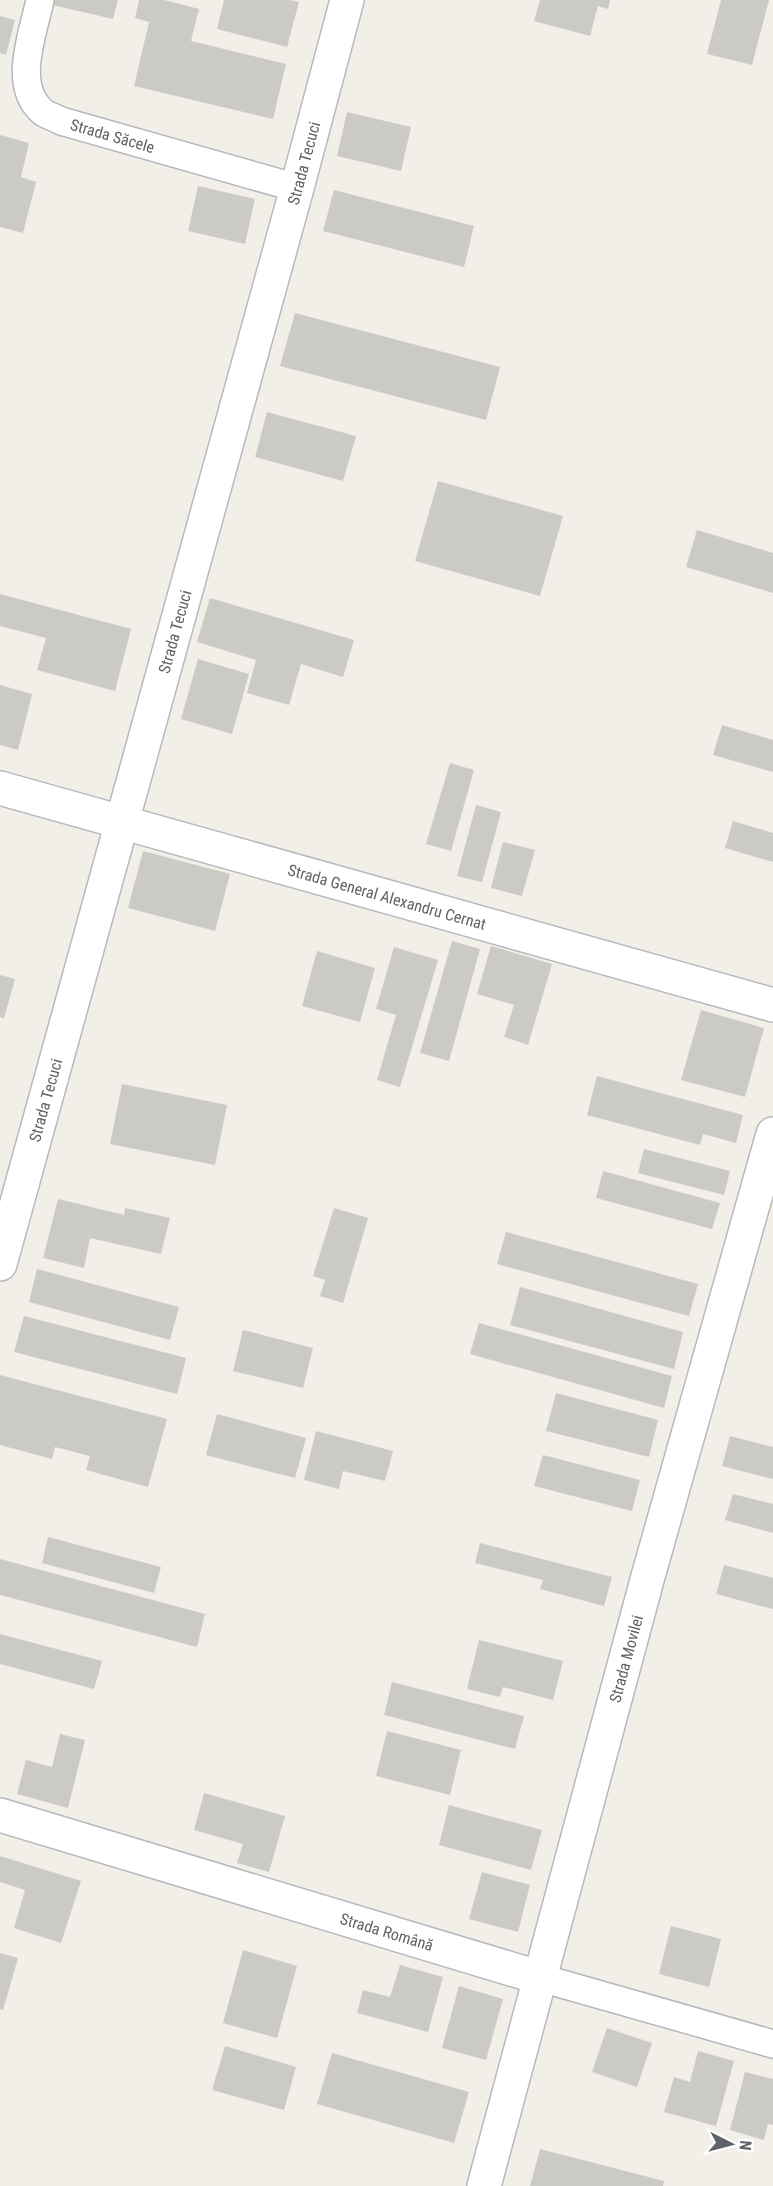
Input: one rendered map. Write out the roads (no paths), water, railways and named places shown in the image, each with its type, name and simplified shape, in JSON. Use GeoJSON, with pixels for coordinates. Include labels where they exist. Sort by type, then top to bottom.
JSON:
{"type":"FeatureCollection","features":[{"type":"Feature","properties":{"kind":"street","name":"Strada Săcele"},"geometry":{"type":"LineString","coordinates":[[40,0],[27,63],[27,88],[32,101],[45,114],[297,188]]}},
{"type":"Feature","properties":{"kind":"street","name":"Strada Tecuci"},"geometry":{"type":"LineString","coordinates":[[0,1264],[347,0]]}},
{"type":"Feature","properties":{"kind":"street","name":"Strada General Alexandru Cernat"},"geometry":{"type":"LineString","coordinates":[[0,788],[773,1005]]}},
{"type":"Feature","properties":{"kind":"street","name":"Strada Movilei"},"geometry":{"type":"LineString","coordinates":[[484,2186],[542,1978],[644,1591],[773,1134]]}},
{"type":"Feature","properties":{"kind":"street","name":"Strada Română"},"geometry":{"type":"LineString","coordinates":[[0,1815],[542,1978],[773,2044]]}}]}
